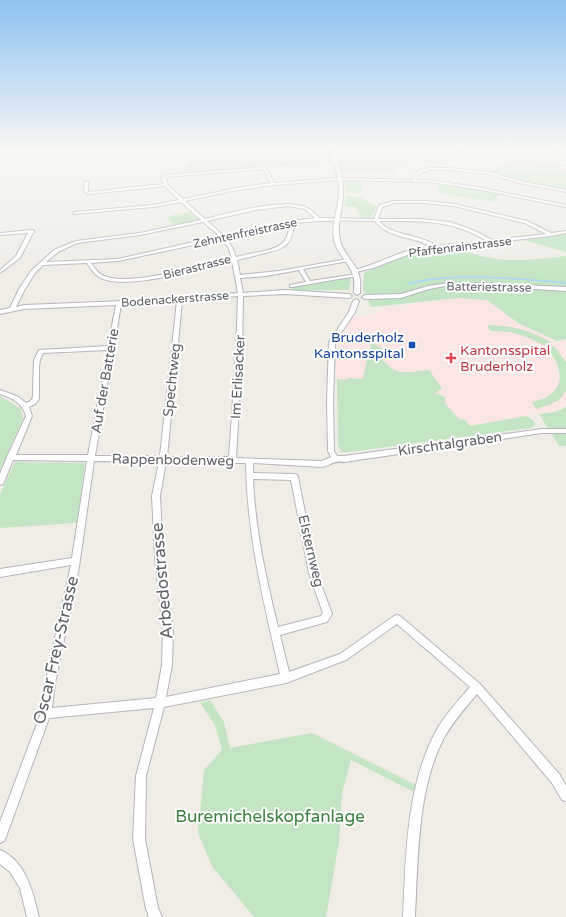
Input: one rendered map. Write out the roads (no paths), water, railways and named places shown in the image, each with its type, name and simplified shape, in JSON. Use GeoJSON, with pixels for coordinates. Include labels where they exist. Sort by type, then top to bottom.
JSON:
{"type":"FeatureCollection","features":[{"type":"Feature","properties":{"kind":"street"},"geometry":{"type":"LineString","coordinates":[[86,192],[88,193],[100,192]]}},
{"type":"Feature","properties":{"kind":"street","name":"Im Erlisacker"},"geometry":{"type":"LineString","coordinates":[[172,192],[222,237],[230,247],[234,258],[241,294],[240,354],[232,460]]}},
{"type":"Feature","properties":{"kind":"street"},"geometry":{"type":"LineString","coordinates":[[75,213],[133,209],[224,192]]}},
{"type":"Feature","properties":{"kind":"street"},"geometry":{"type":"LineString","coordinates":[[341,192],[338,219],[338,242],[347,260],[356,273],[357,293]]}},
{"type":"Feature","properties":{"kind":"street"},"geometry":{"type":"LineString","coordinates":[[495,192],[566,206]]}},
{"type":"Feature","properties":{"kind":"street"},"geometry":{"type":"LineString","coordinates":[[436,247],[421,238],[387,230],[379,225],[376,220],[380,206],[386,203],[406,202],[441,203],[526,222],[551,235]]}},
{"type":"Feature","properties":{"kind":"street"},"geometry":{"type":"LineString","coordinates":[[12,309],[28,279],[62,247],[76,242],[140,234],[262,208],[293,205],[306,208],[318,219]]}},
{"type":"Feature","properties":{"kind":"street","name":"Zehntenfreistrasse"},"geometry":{"type":"LineString","coordinates":[[43,264],[90,263],[118,260],[292,222],[318,219],[431,220],[464,227],[481,234],[492,242]]}},
{"type":"Feature","properties":{"kind":"street","name":"Bierastrasse"},"geometry":{"type":"LineString","coordinates":[[90,263],[102,277],[115,280],[157,277],[234,258],[271,251],[284,245],[289,240],[292,222]]}},
{"type":"Feature","properties":{"kind":"street"},"geometry":{"type":"LineString","coordinates":[[0,234],[32,232],[18,257],[0,272]]}},
{"type":"Feature","properties":{"kind":"street","name":"Pfaffenrainstrasse"},"geometry":{"type":"LineString","coordinates":[[292,286],[356,273],[401,254],[436,247],[492,242],[566,232]]}},
{"type":"Feature","properties":{"kind":"street"},"geometry":{"type":"LineString","coordinates":[[238,277],[271,274],[347,260]]}},
{"type":"Feature","properties":{"kind":"street"},"geometry":{"type":"LineString","coordinates":[[300,268],[309,283]]}},
{"type":"Feature","properties":{"kind":"street","name":"Batteriestrasse"},"geometry":{"type":"LineString","coordinates":[[365,297],[401,296],[428,288],[450,284],[566,289]]}},
{"type":"Feature","properties":{"kind":"street","name":"Bodenackerstrasse"},"geometry":{"type":"LineString","coordinates":[[0,312],[12,309],[119,304],[241,294],[285,292],[349,296]]}},
{"type":"Feature","properties":{"kind":"street"},"geometry":{"type":"LineString","coordinates":[[353,293],[357,293],[365,297],[363,300],[356,301],[350,299],[349,296],[353,293]]}},
{"type":"Feature","properties":{"kind":"street","name":"Spechtweg"},"geometry":{"type":"LineString","coordinates":[[163,459],[180,300]]}},
{"type":"Feature","properties":{"kind":"street"},"geometry":{"type":"LineString","coordinates":[[335,458],[331,452],[330,401],[332,344],[335,336],[352,312],[356,301]]}},
{"type":"Feature","properties":{"kind":"street","name":"Auf der Batterie"},"geometry":{"type":"LineString","coordinates":[[91,458],[119,304]]}},
{"type":"Feature","properties":{"kind":"street"},"geometry":{"type":"LineString","coordinates":[[26,406],[33,403],[36,399],[37,360],[38,354],[41,351],[111,348]]}},
{"type":"Feature","properties":{"kind":"street"},"geometry":{"type":"LineString","coordinates":[[0,392],[21,401],[26,406],[29,416],[0,482]]}},
{"type":"Feature","properties":{"kind":"street","name":"Kirschtalgraben"},"geometry":{"type":"LineString","coordinates":[[335,458],[344,459],[542,430],[566,431]]}},
{"type":"Feature","properties":{"kind":"street","name":"Rappenbodenweg"},"geometry":{"type":"LineString","coordinates":[[10,457],[232,460],[249,462],[322,464],[335,458]]}},
{"type":"Feature","properties":{"kind":"street","name":"Oscar Frey-Strasse"},"geometry":{"type":"LineString","coordinates":[[0,837],[46,713],[50,683],[76,561],[91,458]]}},
{"type":"Feature","properties":{"kind":"street","name":"Arbedostrasse"},"geometry":{"type":"LineString","coordinates":[[156,917],[152,909],[140,839],[141,776],[160,703],[167,665],[168,631],[159,557],[156,496],[163,459]]}},
{"type":"Feature","properties":{"kind":"street"},"geometry":{"type":"LineString","coordinates":[[249,462],[255,538],[260,569],[286,678]]}},
{"type":"Feature","properties":{"kind":"street","name":"Elsternweg"},"geometry":{"type":"LineString","coordinates":[[249,476],[294,477],[313,573],[328,614],[324,619],[275,632]]}},
{"type":"Feature","properties":{"kind":"street"},"geometry":{"type":"LineString","coordinates":[[0,573],[76,561]]}},
{"type":"Feature","properties":{"kind":"street"},"geometry":{"type":"LineString","coordinates":[[46,713],[160,703],[286,678],[343,657],[396,619],[477,687],[556,779],[566,796]]}},
{"type":"Feature","properties":{"kind":"street"},"geometry":{"type":"LineString","coordinates":[[409,917],[414,834],[426,772],[436,743],[452,716],[477,687]]}},
{"type":"Feature","properties":{"kind":"street"},"geometry":{"type":"LineString","coordinates":[[0,856],[14,868],[25,886],[33,917]]}},
{"type":"Feature","properties":{"kind":"waterway"},"geometry":{"type":"LineString","coordinates":[[408,284],[426,280],[465,277],[507,278],[566,283]]}},
{"type":"Feature","properties":{"kind":"place","name":"Bruderholz Kantonsspital"},"geometry":{"type":"Point","coordinates":[412,345]}},
{"type":"Feature","properties":{"kind":"place","name":"Kantonsspital Bruderholz"},"geometry":{"type":"Point","coordinates":[451,358]}},
{"type":"Feature","properties":{"kind":"park label","name":"Buremichelskopfanlage"},"geometry":{"type":"Point","coordinates":[270,816]}}]}
